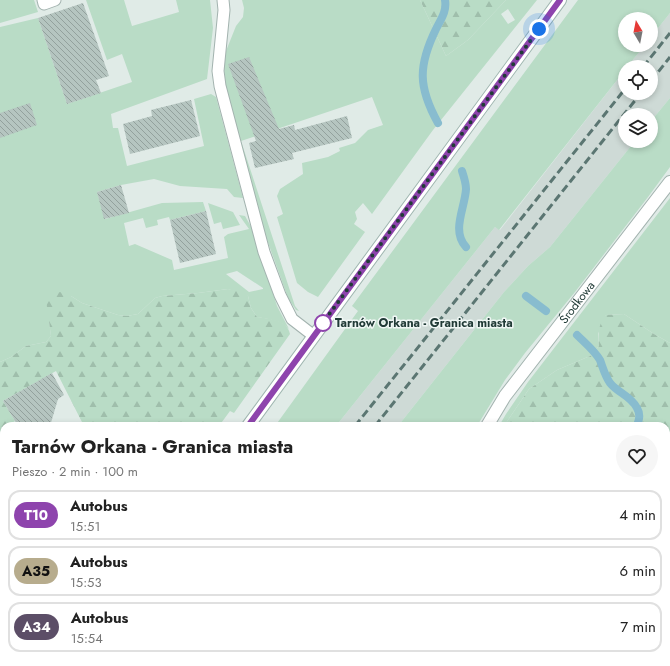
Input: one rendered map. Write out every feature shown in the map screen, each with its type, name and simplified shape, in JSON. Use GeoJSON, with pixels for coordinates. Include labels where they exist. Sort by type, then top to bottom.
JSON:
{"type":"FeatureCollection","features":[{"type":"Feature","properties":{"kind":"street"},"geometry":{"type":"LineString","coordinates":[[251,422],[502,80],[557,1]]}},
{"type":"Feature","properties":{"kind":"street","name":"Środkowa"},"geometry":{"type":"LineString","coordinates":[[489,422],[505,396],[670,182]]}},
{"type":"Feature","properties":{"kind":"lane"},"geometry":{"type":"LineString","coordinates":[[43,0],[44,4],[55,0]]}},
{"type":"Feature","properties":{"kind":"lane"},"geometry":{"type":"LineString","coordinates":[[223,0],[224,10],[218,71],[220,86],[264,252],[280,295],[292,319],[314,336]]}},
{"type":"Feature","properties":{"kind":"shaded area"},"geometry":{"type":"Polygon","coordinates":[[[670,13],[670,98],[658,113],[658,108],[618,108],[618,148],[629,148],[550,247],[528,266],[504,292],[401,422],[339,422],[495,227],[500,230],[618,79],[618,100],[658,100],[658,60],[633,60],[639,52],[658,52],[658,28],[670,13]]]}},
{"type":"Feature","properties":{"kind":"green space"},"geometry":{"type":"Polygon","coordinates":[[[0,0],[34,0],[38,12],[0,23],[0,0]]]}},
{"type":"Feature","properties":{"kind":"green space"},"geometry":{"type":"Polygon","coordinates":[[[86,0],[124,0],[132,26],[179,12],[176,0],[210,0],[213,28],[207,79],[111,114],[113,128],[118,128],[127,166],[204,146],[194,99],[211,94],[216,97],[243,198],[234,197],[227,189],[180,186],[154,179],[121,185],[97,192],[105,219],[162,203],[203,202],[206,211],[170,220],[169,217],[157,220],[158,225],[146,228],[143,218],[124,223],[129,246],[135,244],[172,260],[174,270],[228,258],[224,237],[228,234],[249,229],[239,215],[245,216],[253,230],[277,306],[289,329],[286,326],[270,319],[257,317],[251,308],[248,296],[228,289],[162,296],[155,298],[138,314],[127,316],[118,315],[82,303],[71,296],[49,320],[51,336],[46,342],[26,346],[11,357],[0,362],[0,27],[38,18],[67,104],[132,82],[122,54],[107,60],[86,0]],[[237,271],[226,274],[249,292],[263,288],[237,271]]]}},
{"type":"Feature","properties":{"kind":"green space"},"geometry":{"type":"Polygon","coordinates":[[[242,0],[420,0],[446,56],[468,40],[506,0],[537,0],[433,130],[372,214],[363,203],[355,212],[357,219],[354,224],[365,232],[318,297],[308,292],[297,283],[277,217],[283,214],[277,196],[280,189],[303,174],[302,163],[328,157],[340,151],[339,148],[355,143],[368,130],[383,125],[372,97],[241,141],[295,306],[299,311],[296,310],[288,298],[266,237],[225,86],[224,67],[226,51],[236,26],[243,17],[244,8],[242,0]],[[508,9],[501,14],[508,24],[515,20],[508,9]]]}},
{"type":"Feature","properties":{"kind":"green space"},"geometry":{"type":"Polygon","coordinates":[[[420,0],[506,0],[468,40],[446,56],[420,0]]]}},
{"type":"Feature","properties":{"kind":"green space"},"geometry":{"type":"Polygon","coordinates":[[[578,0],[670,0],[670,13],[658,28],[658,12],[618,12],[618,52],[639,52],[633,60],[618,60],[618,79],[499,230],[495,227],[339,422],[278,422],[358,311],[352,306],[578,0]]]}},
{"type":"Feature","properties":{"kind":"green space"},"geometry":{"type":"Polygon","coordinates":[[[670,98],[670,167],[575,292],[525,353],[505,380],[479,422],[401,422],[504,292],[528,266],[550,247],[629,148],[658,148],[658,113],[670,98]]]}},
{"type":"Feature","properties":{"kind":"green space"},"geometry":{"type":"Polygon","coordinates":[[[670,198],[670,343],[624,314],[606,315],[598,334],[599,346],[590,356],[557,370],[529,389],[507,422],[501,422],[528,382],[670,198]]]}},
{"type":"Feature","properties":{"kind":"green space"},"geometry":{"type":"Polygon","coordinates":[[[208,203],[233,212],[240,225],[223,229],[221,222],[214,224],[208,203]]]}},
{"type":"Feature","properties":{"kind":"green space"},"geometry":{"type":"Polygon","coordinates":[[[228,289],[246,293],[251,308],[257,317],[272,319],[285,325],[290,334],[234,413],[230,411],[222,422],[82,422],[56,371],[3,401],[15,421],[0,422],[0,362],[11,357],[26,346],[46,342],[51,336],[46,300],[50,295],[60,292],[71,296],[82,303],[118,315],[127,316],[138,314],[155,298],[228,289]]]}},
{"type":"Feature","properties":{"kind":"green space"},"geometry":{"type":"Polygon","coordinates":[[[624,314],[670,343],[670,422],[507,422],[529,389],[557,370],[590,356],[599,346],[599,330],[601,322],[606,315],[624,314]]]}},
{"type":"Feature","properties":{"kind":"building"},"geometry":{"type":"Polygon","coordinates":[[[83,3],[109,76],[96,80],[101,93],[67,104],[38,18],[83,3]]]}},
{"type":"Feature","properties":{"kind":"building"},"geometry":{"type":"Polygon","coordinates":[[[249,57],[279,129],[294,125],[295,130],[347,116],[352,138],[292,153],[294,159],[255,168],[249,143],[256,141],[228,64],[249,57]]]}},
{"type":"Feature","properties":{"kind":"building"},"geometry":{"type":"Polygon","coordinates":[[[191,100],[200,136],[130,154],[123,124],[152,116],[151,110],[191,100]]]}},
{"type":"Feature","properties":{"kind":"building"},"geometry":{"type":"Polygon","coordinates":[[[30,103],[37,125],[0,138],[0,113],[30,103]]]}},
{"type":"Feature","properties":{"kind":"building"},"geometry":{"type":"Polygon","coordinates":[[[121,185],[129,213],[104,219],[97,192],[121,185]]]}},
{"type":"Feature","properties":{"kind":"building"},"geometry":{"type":"Polygon","coordinates":[[[206,211],[216,254],[180,263],[170,220],[206,211]]]}},
{"type":"Feature","properties":{"kind":"building"},"geometry":{"type":"Polygon","coordinates":[[[52,373],[64,395],[58,399],[51,422],[16,422],[3,401],[52,373]]]}},
{"type":"Feature","properties":{"kind":"waterway"},"geometry":{"type":"LineString","coordinates":[[438,123],[431,110],[424,87],[423,66],[430,42],[443,15],[445,0]]}},
{"type":"Feature","properties":{"kind":"waterway"},"geometry":{"type":"LineString","coordinates":[[462,171],[466,189],[459,227],[462,241],[466,247]]}},
{"type":"Feature","properties":{"kind":"waterway"},"geometry":{"type":"LineString","coordinates":[[526,296],[546,311]]}},
{"type":"Feature","properties":{"kind":"waterway"},"geometry":{"type":"LineString","coordinates":[[577,335],[598,356],[605,375],[610,383],[628,397],[634,404],[638,410],[638,422]]}},
{"type":"Feature","properties":{"kind":"railway"},"geometry":{"type":"LineString","coordinates":[[649,60],[670,33]]}},
{"type":"Feature","properties":{"kind":"railway"},"geometry":{"type":"LineString","coordinates":[[658,72],[670,57]]}},
{"type":"Feature","properties":{"kind":"railway"},"geometry":{"type":"LineString","coordinates":[[358,422],[618,98]]}},
{"type":"Feature","properties":{"kind":"railway"},"geometry":{"type":"LineString","coordinates":[[378,422],[635,100]]}},
{"type":"Feature","properties":{"kind":"bus line","name":"T10"},"geometry":{"type":"LineString","coordinates":[[251,422],[560,0]]}},
{"type":"Feature","properties":{"kind":"place","name":"Tarnów Orkana - Granica miasta"},"geometry":{"type":"Point","coordinates":[323,323]}},
{"type":"Feature","properties":{"kind":"route"},"geometry":{"type":"LineString","coordinates":[[323,323],[322,324],[539,29]]}}]}
